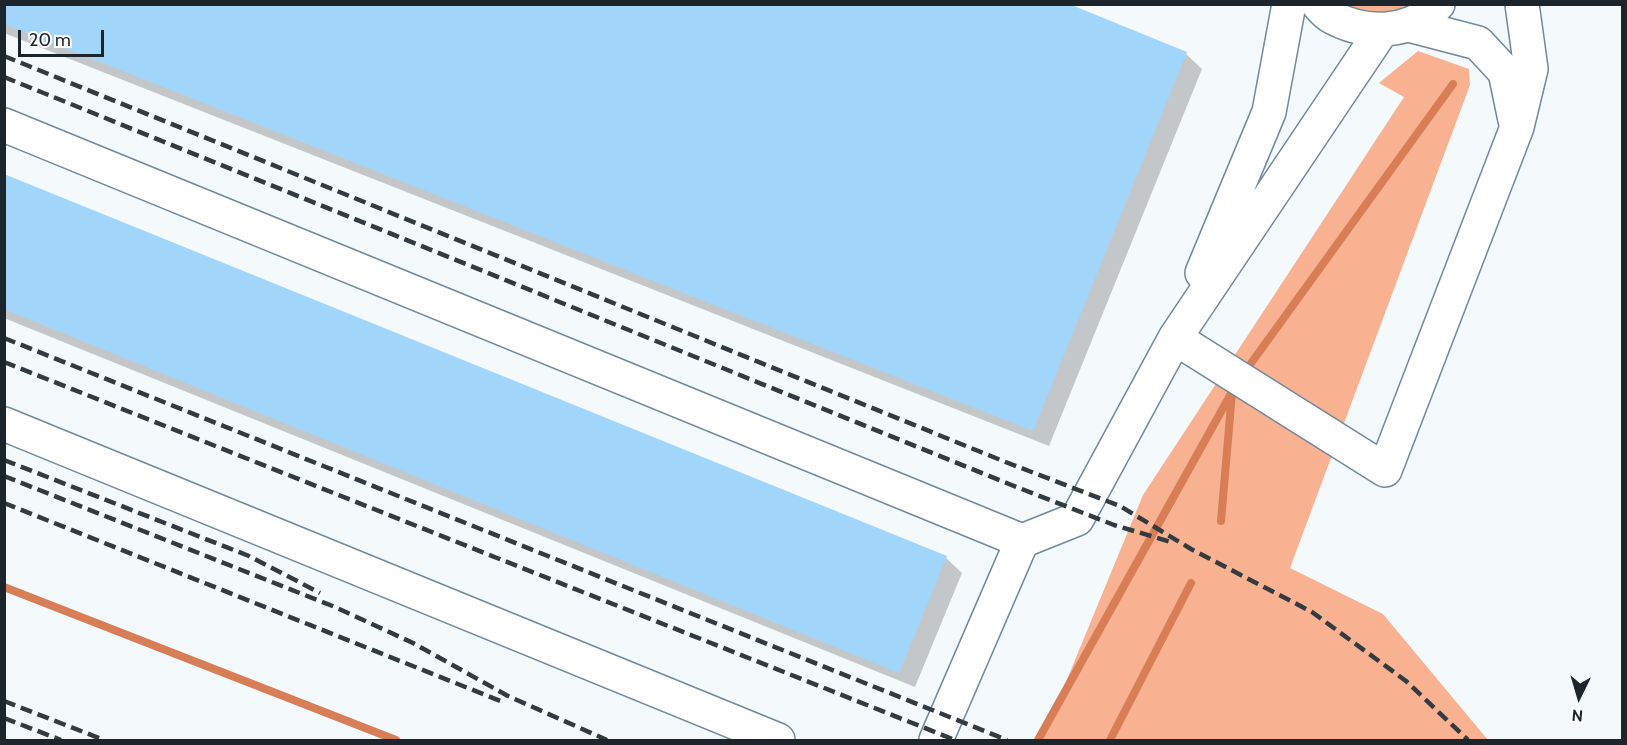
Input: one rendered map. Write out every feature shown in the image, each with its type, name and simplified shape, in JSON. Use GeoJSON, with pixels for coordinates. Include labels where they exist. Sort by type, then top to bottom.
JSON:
{"type":"FeatureCollection","features":[{"type":"Feature","properties":{"kind":"lane"},"geometry":{"type":"LineString","coordinates":[[936,741],[1022,542],[1077,519],[1175,338],[1269,112],[1289,4]]}},
{"type":"Feature","properties":{"kind":"lane"},"geometry":{"type":"LineString","coordinates":[[1318,4],[1329,16],[1355,27],[1396,27],[1478,43],[1505,72],[1517,127]]}},
{"type":"Feature","properties":{"kind":"lane"},"geometry":{"type":"LineString","coordinates":[[1175,338],[1396,27],[1433,10],[1438,4]]}},
{"type":"Feature","properties":{"kind":"lane"},"geometry":{"type":"LineString","coordinates":[[1175,338],[1385,470],[1517,127],[1531,69],[1522,4]]}},
{"type":"Feature","properties":{"kind":"lane"},"geometry":{"type":"LineString","coordinates":[[4,125],[1022,542]]}},
{"type":"Feature","properties":{"kind":"lane"},"geometry":{"type":"LineString","coordinates":[[4,424],[778,741]]}},
{"type":"Feature","properties":{"kind":"shaded area"},"geometry":{"type":"Polygon","coordinates":[[[1347,5],[1415,5],[1399,14],[1361,13],[1347,5]]]}},
{"type":"Feature","properties":{"kind":"shaded area"},"geometry":{"type":"Polygon","coordinates":[[[1418,51],[1469,69],[1470,85],[1290,568],[1383,614],[1488,740],[1042,740],[1143,495],[1404,97],[1379,83],[1418,51]]]}},
{"type":"Feature","properties":{"kind":"building"},"geometry":{"type":"Polygon","coordinates":[[[4,4],[1069,4],[1187,52],[1033,431],[4,24],[4,4]]]}},
{"type":"Feature","properties":{"kind":"building"},"geometry":{"type":"Polygon","coordinates":[[[4,174],[947,556],[899,673],[4,309],[4,174]]]}},
{"type":"Feature","properties":{"kind":"waterway"},"geometry":{"type":"LineString","coordinates":[[1244,373],[1453,84]]}},
{"type":"Feature","properties":{"kind":"waterway"},"geometry":{"type":"LineString","coordinates":[[1038,740],[1237,383]]}},
{"type":"Feature","properties":{"kind":"waterway"},"geometry":{"type":"LineString","coordinates":[[1221,521],[1232,393]]}},
{"type":"Feature","properties":{"kind":"waterway"},"geometry":{"type":"LineString","coordinates":[[1110,740],[1191,583]]}},
{"type":"Feature","properties":{"kind":"waterway"},"geometry":{"type":"LineString","coordinates":[[4,587],[396,740]]}},
{"type":"Feature","properties":{"kind":"railway"},"geometry":{"type":"LineString","coordinates":[[4,56],[1003,461],[1120,506],[1191,549],[1312,612],[1406,681],[1468,740]]}},
{"type":"Feature","properties":{"kind":"railway"},"geometry":{"type":"LineString","coordinates":[[4,77],[1009,484],[1114,525],[1171,542]]}},
{"type":"Feature","properties":{"kind":"railway"},"geometry":{"type":"LineString","coordinates":[[4,338],[1007,740]]}},
{"type":"Feature","properties":{"kind":"railway"},"geometry":{"type":"LineString","coordinates":[[4,362],[955,740]]}},
{"type":"Feature","properties":{"kind":"railway"},"geometry":{"type":"LineString","coordinates":[[4,460],[249,556],[320,593]]}},
{"type":"Feature","properties":{"kind":"railway"},"geometry":{"type":"LineString","coordinates":[[4,476],[335,607],[413,643],[508,696],[607,740]]}},
{"type":"Feature","properties":{"kind":"railway"},"geometry":{"type":"LineString","coordinates":[[4,503],[503,702]]}},
{"type":"Feature","properties":{"kind":"railway"},"geometry":{"type":"LineString","coordinates":[[4,701],[104,740]]}},
{"type":"Feature","properties":{"kind":"railway"},"geometry":{"type":"LineString","coordinates":[[4,718],[61,740]]}}]}
